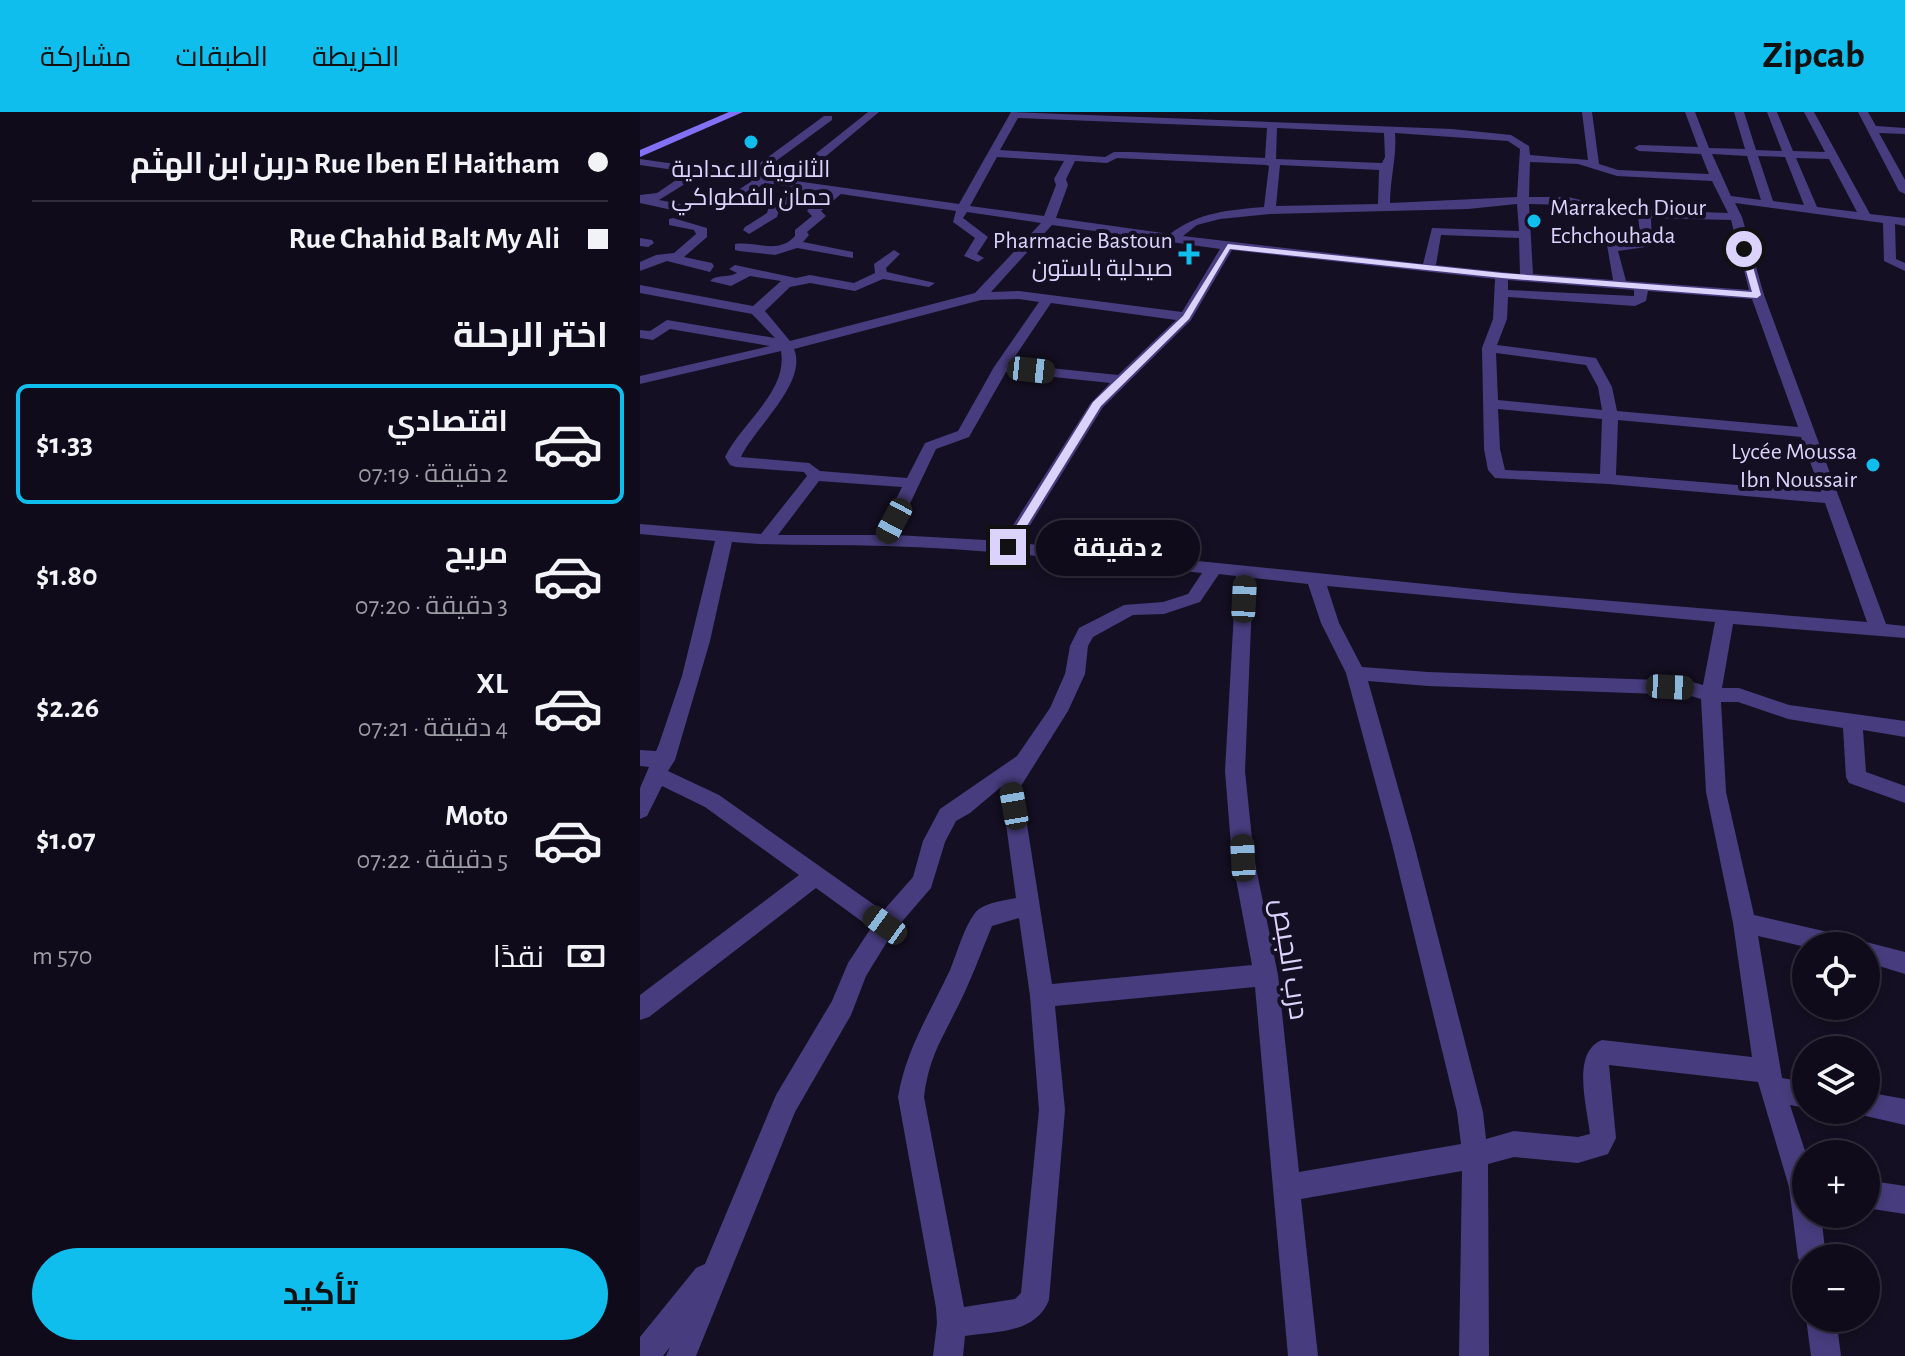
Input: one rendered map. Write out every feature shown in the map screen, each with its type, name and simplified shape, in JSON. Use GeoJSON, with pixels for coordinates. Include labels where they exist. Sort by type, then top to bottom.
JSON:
{"type":"FeatureCollection","features":[{"type":"Feature","properties":{"kind":"street"},"geometry":{"type":"LineString","coordinates":[[640,154],[738,112]]}},
{"type":"Feature","properties":{"kind":"street"},"geometry":{"type":"LineString","coordinates":[[785,184],[874,112]]}},
{"type":"Feature","properties":{"kind":"street"},"geometry":{"type":"LineString","coordinates":[[1339,112],[1340,128]]}},
{"type":"Feature","properties":{"kind":"street"},"geometry":{"type":"LineString","coordinates":[[1587,112],[1594,167]]}},
{"type":"Feature","properties":{"kind":"street"},"geometry":{"type":"LineString","coordinates":[[1690,112],[1704,151],[1736,217],[1757,295],[1879,629]]}},
{"type":"Feature","properties":{"kind":"street"},"geometry":{"type":"LineString","coordinates":[[1739,112],[1768,204]]}},
{"type":"Feature","properties":{"kind":"street"},"geometry":{"type":"LineString","coordinates":[[1772,112],[1812,210]]}},
{"type":"Feature","properties":{"kind":"street"},"geometry":{"type":"LineString","coordinates":[[1809,112],[1866,217]]}},
{"type":"Feature","properties":{"kind":"street"},"geometry":{"type":"LineString","coordinates":[[1863,112],[1905,191]]}},
{"type":"Feature","properties":{"kind":"street"},"geometry":{"type":"LineString","coordinates":[[978,258],[970,256],[982,237],[957,219],[1016,113],[1246,117],[1272,124],[1500,136],[1521,143],[1526,158],[1523,200],[1527,276]]}},
{"type":"Feature","properties":{"kind":"street"},"geometry":{"type":"LineString","coordinates":[[1143,132],[1152,116]]}},
{"type":"Feature","properties":{"kind":"street"},"geometry":{"type":"LineString","coordinates":[[746,178],[828,118]]}},
{"type":"Feature","properties":{"kind":"street"},"geometry":{"type":"LineString","coordinates":[[1270,210],[1272,124]]}},
{"type":"Feature","properties":{"kind":"street"},"geometry":{"type":"LineString","coordinates":[[1873,129],[1905,131]]}},
{"type":"Feature","properties":{"kind":"street"},"geometry":{"type":"LineString","coordinates":[[1384,207],[1385,167],[1391,157],[1389,130]]}},
{"type":"Feature","properties":{"kind":"street"},"geometry":{"type":"LineString","coordinates":[[1131,155],[1137,143]]}},
{"type":"Feature","properties":{"kind":"street"},"geometry":{"type":"LineString","coordinates":[[1639,148],[1834,156]]}},
{"type":"Feature","properties":{"kind":"street"},"geometry":{"type":"LineString","coordinates":[[993,153],[1107,160],[1114,155],[1131,155],[1385,167]]}},
{"type":"Feature","properties":{"kind":"street"},"geometry":{"type":"LineString","coordinates":[[980,296],[1048,222],[1062,185],[1060,179],[1072,157]]}},
{"type":"Feature","properties":{"kind":"street"},"geometry":{"type":"LineString","coordinates":[[1526,158],[1569,160],[1617,173],[1716,178]]}},
{"type":"Feature","properties":{"kind":"street"},"geometry":{"type":"LineString","coordinates":[[640,162],[1228,246],[1502,276],[1757,295]]}},
{"type":"Feature","properties":{"kind":"street"},"geometry":{"type":"LineString","coordinates":[[1890,165],[1905,165]]}},
{"type":"Feature","properties":{"kind":"street"},"geometry":{"type":"LineString","coordinates":[[641,199],[660,196],[698,171]]}},
{"type":"Feature","properties":{"kind":"street"},"geometry":{"type":"LineString","coordinates":[[701,197],[734,198],[762,180]]}},
{"type":"Feature","properties":{"kind":"street"},"geometry":{"type":"LineString","coordinates":[[749,230],[773,214],[773,209],[803,186]]}},
{"type":"Feature","properties":{"kind":"street"},"geometry":{"type":"LineString","coordinates":[[739,247],[785,252],[803,235],[799,233],[820,216],[813,211],[838,191]]}},
{"type":"Feature","properties":{"kind":"street"},"geometry":{"type":"LineString","coordinates":[[641,199],[681,208]]}},
{"type":"Feature","properties":{"kind":"street"},"geometry":{"type":"LineString","coordinates":[[1728,199],[1905,222]]}},
{"type":"Feature","properties":{"kind":"street"},"geometry":{"type":"LineString","coordinates":[[1172,238],[1188,225],[1209,216],[1270,210],[1492,204],[1523,200],[1568,201],[1606,210],[1644,214],[1736,217]]}},
{"type":"Feature","properties":{"kind":"street"},"geometry":{"type":"LineString","coordinates":[[1620,284],[1611,248],[1614,245],[1648,243],[1644,214]]}},
{"type":"Feature","properties":{"kind":"street"},"geometry":{"type":"LineString","coordinates":[[1889,220],[1890,261],[1905,267]]}},
{"type":"Feature","properties":{"kind":"street"},"geometry":{"type":"LineString","coordinates":[[672,259],[703,234],[699,231],[701,228],[673,222]]}},
{"type":"Feature","properties":{"kind":"street"},"geometry":{"type":"LineString","coordinates":[[1429,266],[1436,231],[1525,235]]}},
{"type":"Feature","properties":{"kind":"street"},"geometry":{"type":"LineString","coordinates":[[795,244],[849,255]]}},
{"type":"Feature","properties":{"kind":"street"},"geometry":{"type":"LineString","coordinates":[[1008,547],[1097,404],[1186,317],[1228,246]]}},
{"type":"Feature","properties":{"kind":"street"},"geometry":{"type":"LineString","coordinates":[[882,275],[879,267],[894,254]]}},
{"type":"Feature","properties":{"kind":"street"},"geometry":{"type":"LineString","coordinates":[[640,267],[660,258],[704,264],[708,266],[705,269]]}},
{"type":"Feature","properties":{"kind":"street"},"geometry":{"type":"LineString","coordinates":[[716,281],[731,282],[742,270],[790,279],[756,311]]}},
{"type":"Feature","properties":{"kind":"street"},"geometry":{"type":"LineString","coordinates":[[786,284],[810,279],[855,287],[882,275],[929,283]]}},
{"type":"Feature","properties":{"kind":"street"},"geometry":{"type":"LineString","coordinates":[[1502,276],[1500,319],[1489,348],[1492,449],[1496,470],[1501,475],[1608,479],[1831,498]]}},
{"type":"Feature","properties":{"kind":"street"},"geometry":{"type":"LineString","coordinates":[[1501,293],[1635,302],[1641,298],[1641,285]]}},
{"type":"Feature","properties":{"kind":"street"},"geometry":{"type":"LineString","coordinates":[[640,289],[756,311],[768,318],[787,345],[791,360],[788,377],[733,457],[743,463],[809,468],[815,476],[913,483]]}},
{"type":"Feature","properties":{"kind":"street"},"geometry":{"type":"LineString","coordinates":[[640,380],[980,296],[1019,295],[1186,317]]}},
{"type":"Feature","properties":{"kind":"street"},"geometry":{"type":"LineString","coordinates":[[884,540],[930,446],[964,434],[1001,367],[1047,299]]}},
{"type":"Feature","properties":{"kind":"street"},"geometry":{"type":"LineString","coordinates":[[640,334],[653,336],[667,324],[787,345]]}},
{"type":"Feature","properties":{"kind":"street"},"geometry":{"type":"LineString","coordinates":[[1489,348],[1591,361],[1597,368],[1611,414],[1608,479]]}},
{"type":"Feature","properties":{"kind":"street"},"geometry":{"type":"LineString","coordinates":[[1001,367],[1122,380]]}},
{"type":"Feature","properties":{"kind":"street"},"geometry":{"type":"LineString","coordinates":[[1492,404],[1808,433]]}},
{"type":"Feature","properties":{"kind":"street"},"geometry":{"type":"LineString","coordinates":[[766,539],[815,476]]}},
{"type":"Feature","properties":{"kind":"street"},"geometry":{"type":"LineString","coordinates":[[640,529],[766,539],[884,540],[1008,547],[1316,580],[1905,632]]}},
{"type":"Feature","properties":{"kind":"street"},"geometry":{"type":"LineString","coordinates":[[640,810],[662,767],[700,648],[725,535]]}},
{"type":"Feature","properties":{"kind":"street"},"geometry":{"type":"LineString","coordinates":[[952,1323],[1022,1313],[1035,1300],[1052,1110],[1042,996],[1011,786],[1058,711],[1075,674],[1079,646],[1086,633],[1130,609],[1164,608],[1194,598],[1215,567]]}},
{"type":"Feature","properties":{"kind":"street","name":"درب الجبص"},"geometry":{"type":"LineString","coordinates":[[1245,571],[1235,771],[1243,858],[1266,975],[1303,1356]]}},
{"type":"Feature","properties":{"kind":"street"},"geometry":{"type":"LineString","coordinates":[[1316,580],[1330,623],[1356,673],[1403,844],[1470,1112],[1475,1155],[1474,1356]]}},
{"type":"Feature","properties":{"kind":"street"},"geometry":{"type":"LineString","coordinates":[[1726,615],[1711,695],[1716,792],[1744,923],[1770,1080],[1792,1155]]}},
{"type":"Feature","properties":{"kind":"street"},"geometry":{"type":"LineString","coordinates":[[1356,673],[1428,679],[1688,688],[1711,695],[1739,695],[1788,712],[1905,729]]}},
{"type":"Feature","properties":{"kind":"street"},"geometry":{"type":"LineString","coordinates":[[1853,721],[1856,777],[1905,795]]}},
{"type":"Feature","properties":{"kind":"street"},"geometry":{"type":"LineString","coordinates":[[640,758],[662,767],[712,801],[885,925]]}},
{"type":"Feature","properties":{"kind":"street"},"geometry":{"type":"LineString","coordinates":[[681,1356],[785,1104],[842,1007],[856,971],[885,925],[923,881],[934,841],[948,815],[1024,762]]}},
{"type":"Feature","properties":{"kind":"street"},"geometry":{"type":"LineString","coordinates":[[640,1009],[816,875]]}},
{"type":"Feature","properties":{"kind":"street"},"geometry":{"type":"LineString","coordinates":[[948,1356],[952,1323],[915,1130],[911,1097],[915,1071],[928,1035],[945,1008],[984,919],[994,913],[1027,906]]}},
{"type":"Feature","properties":{"kind":"street"},"geometry":{"type":"LineString","coordinates":[[1744,923],[1792,934]]}},
{"type":"Feature","properties":{"kind":"street"},"geometry":{"type":"LineString","coordinates":[[1880,956],[1905,963]]}},
{"type":"Feature","properties":{"kind":"street"},"geometry":{"type":"LineString","coordinates":[[1042,996],[1266,975]]}},
{"type":"Feature","properties":{"kind":"street"},"geometry":{"type":"LineString","coordinates":[[1286,1188],[1475,1155],[1514,1144],[1578,1150],[1599,1145],[1603,1138],[1596,1061],[1602,1052],[1770,1080],[1792,1089]]}},
{"type":"Feature","properties":{"kind":"street"},"geometry":{"type":"LineString","coordinates":[[1880,1108],[1905,1112]]}},
{"type":"Feature","properties":{"kind":"street"},"geometry":{"type":"LineString","coordinates":[[1880,1196],[1905,1200]]}},
{"type":"Feature","properties":{"kind":"street"},"geometry":{"type":"LineString","coordinates":[[644,1356],[720,1260]]}},
{"type":"Feature","properties":{"kind":"street"},"geometry":{"type":"LineString","coordinates":[[1823,1332],[1826,1356]]}},
{"type":"Feature","properties":{"kind":"place","name":"الثانوية الاعدادية حمان الفطواكي"},"geometry":{"type":"Point","coordinates":[751,142]}},
{"type":"Feature","properties":{"kind":"place","name":"Marrakech Diour Echchouhada"},"geometry":{"type":"Point","coordinates":[1534,221]}},
{"type":"Feature","properties":{"kind":"place","name":"Pharmacie Bastoun صيدلية باستون"},"geometry":{"type":"Point","coordinates":[1189,254]}},
{"type":"Feature","properties":{"kind":"place","name":"Lycée Moussa Ibn Noussair"},"geometry":{"type":"Point","coordinates":[1873,465]}},
{"type":"Feature","properties":{"kind":"route"},"geometry":{"type":"LineString","coordinates":[[1008,547],[1097,404],[1186,317],[1228,246],[1502,276],[1757,295],[1744,249]]}}]}
